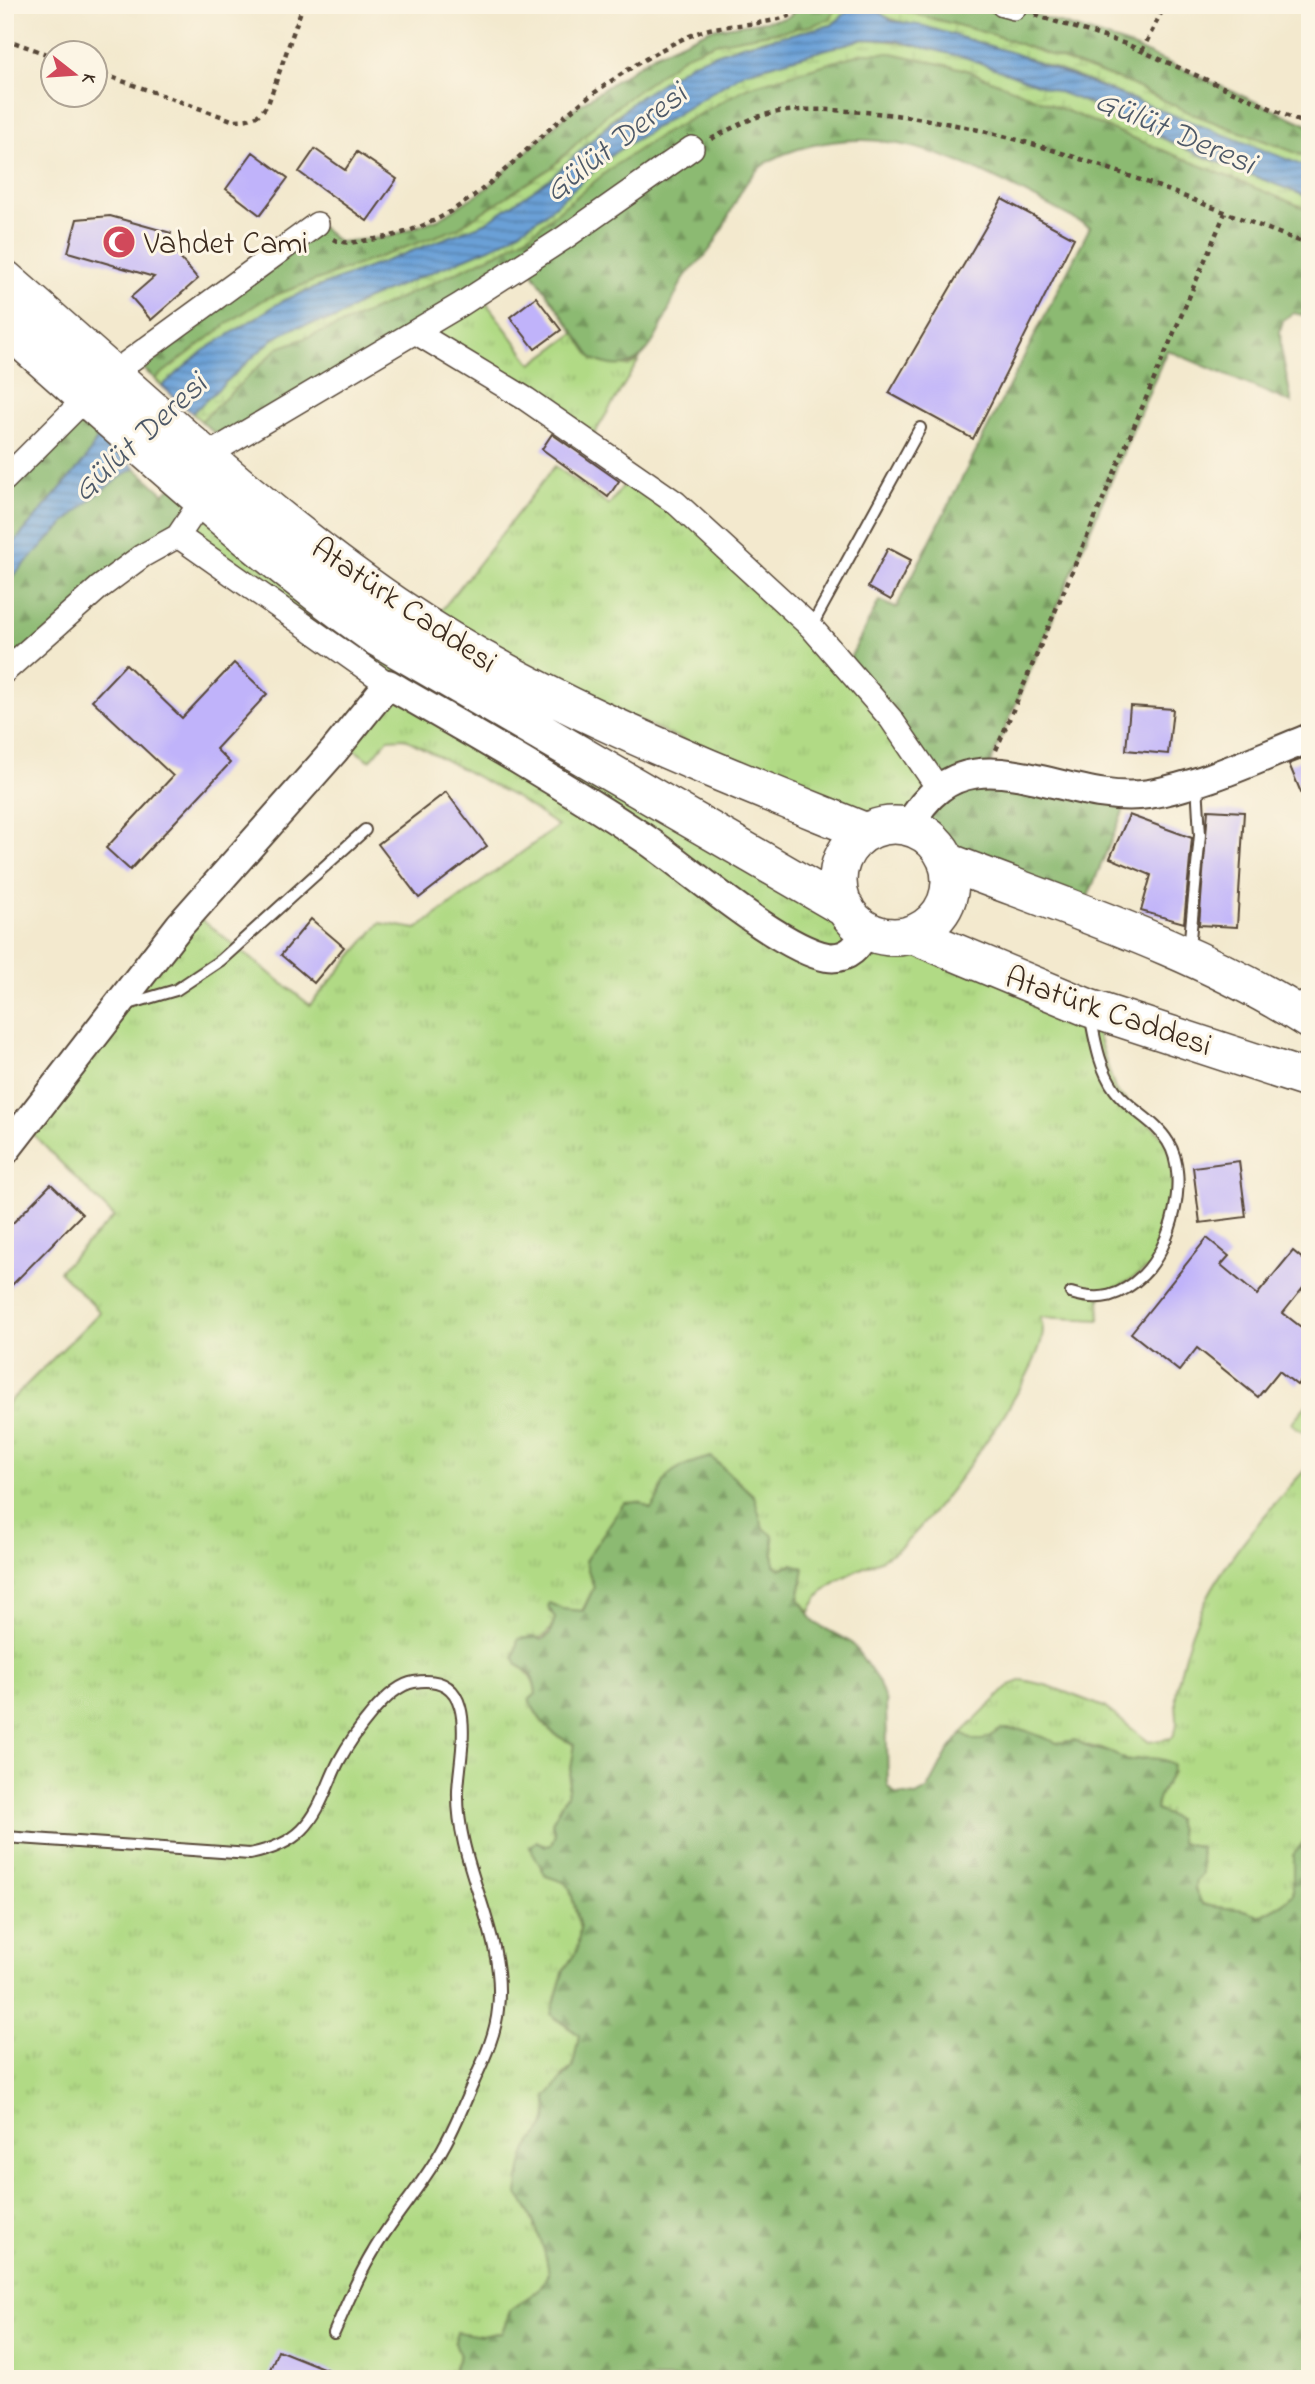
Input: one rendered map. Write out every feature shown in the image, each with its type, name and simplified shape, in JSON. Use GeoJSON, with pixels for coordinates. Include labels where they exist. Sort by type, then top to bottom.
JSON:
{"type":"FeatureCollection","features":[{"type":"Feature","properties":{"kind":"highway","name":"Atatürk Caddesi"},"geometry":{"type":"LineString","coordinates":[[5,279],[201,451],[331,560],[398,607],[474,654],[564,704],[645,742],[866,832]]}},
{"type":"Feature","properties":{"kind":"highway","name":"Atatürk Caddesi"},"geometry":{"type":"LineString","coordinates":[[5,326],[202,500],[309,589],[375,636],[857,920],[887,936],[911,934],[1089,1008],[1310,1080]]}},
{"type":"Feature","properties":{"kind":"highway"},"geometry":{"type":"LineString","coordinates":[[857,920],[838,881],[840,867],[849,847],[866,832],[887,825],[909,826],[929,836],[948,862],[950,884],[945,905],[932,923],[911,934]]}},
{"type":"Feature","properties":{"kind":"highway"},"geometry":{"type":"LineString","coordinates":[[948,862],[1188,957],[1280,1002],[1310,1021]]}},
{"type":"Feature","properties":{"kind":"street"},"geometry":{"type":"LineString","coordinates":[[201,451],[415,332],[564,238],[692,148]]}},
{"type":"Feature","properties":{"kind":"street"},"geometry":{"type":"LineString","coordinates":[[125,384],[317,224]]}},
{"type":"Feature","properties":{"kind":"street"},"geometry":{"type":"LineString","coordinates":[[415,332],[536,406],[676,503],[811,627],[891,719],[938,788]]}},
{"type":"Feature","properties":{"kind":"street"},"geometry":{"type":"LineString","coordinates":[[5,479],[97,407]]}},
{"type":"Feature","properties":{"kind":"street"},"geometry":{"type":"LineString","coordinates":[[5,671],[99,588],[142,556],[178,536],[202,500]]}},
{"type":"Feature","properties":{"kind":"street"},"geometry":{"type":"LineString","coordinates":[[178,536],[388,684],[567,789],[797,944],[815,953],[838,957],[857,948],[857,920]]}},
{"type":"Feature","properties":{"kind":"street"},"geometry":{"type":"LineString","coordinates":[[5,1151],[180,925],[334,751],[388,684]]}},
{"type":"Feature","properties":{"kind":"street"},"geometry":{"type":"LineString","coordinates":[[909,826],[917,810],[938,788],[960,776],[987,771],[1121,795],[1148,794],[1197,780],[1310,738]]}},
{"type":"Feature","properties":{"kind":"lane"},"geometry":{"type":"LineString","coordinates":[[811,627],[920,428]]}},
{"type":"Feature","properties":{"kind":"lane"},"geometry":{"type":"LineString","coordinates":[[1188,957],[1200,835],[1197,780]]}},
{"type":"Feature","properties":{"kind":"lane"},"geometry":{"type":"LineString","coordinates":[[117,1007],[176,990],[221,960],[365,830]]}},
{"type":"Feature","properties":{"kind":"lane"},"geometry":{"type":"LineString","coordinates":[[1071,1293],[1089,1298],[1109,1298],[1131,1286],[1156,1258],[1167,1238],[1175,1203],[1177,1167],[1169,1143],[1115,1091],[1103,1067],[1089,1008]]}},
{"type":"Feature","properties":{"kind":"lane"},"geometry":{"type":"LineString","coordinates":[[5,1838],[250,1854],[271,1849],[301,1831],[315,1815],[340,1760],[356,1735],[391,1693],[411,1682],[428,1681],[442,1685],[454,1695],[464,1718],[465,1744],[458,1779],[457,1812],[463,1846],[494,1944],[499,2008],[484,2057],[443,2147],[374,2250],[334,2333]]}},
{"type":"Feature","properties":{"kind":"path"},"geometry":{"type":"LineString","coordinates":[[108,76],[232,120],[250,120],[258,117],[268,104],[303,5]]}},
{"type":"Feature","properties":{"kind":"path"},"geometry":{"type":"LineString","coordinates":[[317,224],[339,242],[354,242],[389,237],[440,218],[487,188],[572,110],[654,55],[711,29],[786,18],[805,5]]}},
{"type":"Feature","properties":{"kind":"path"},"geometry":{"type":"LineString","coordinates":[[1142,51],[1165,5]]}},
{"type":"Feature","properties":{"kind":"path"},"geometry":{"type":"LineString","coordinates":[[1009,7],[1142,51],[1310,126]]}},
{"type":"Feature","properties":{"kind":"path"},"geometry":{"type":"LineString","coordinates":[[5,38],[38,50]]}},
{"type":"Feature","properties":{"kind":"path"},"geometry":{"type":"LineString","coordinates":[[692,148],[755,118],[812,109],[872,112],[936,121],[1062,152],[1310,245]]}},
{"type":"Feature","properties":{"kind":"path"},"geometry":{"type":"LineString","coordinates":[[987,771],[1225,213]]}},
{"type":"Feature","properties":{"kind":"green space"},"geometry":{"type":"Polygon","coordinates":[[[805,5],[839,5],[830,19],[810,26],[742,38],[608,113],[551,168],[456,229],[265,299],[227,324],[155,379],[131,358],[317,224],[339,242],[389,237],[440,218],[487,188],[572,110],[654,55],[711,29],[786,18],[805,5]]]}},
{"type":"Feature","properties":{"kind":"green space"},"geometry":{"type":"Polygon","coordinates":[[[839,5],[847,5],[847,12],[832,25],[742,45],[693,62],[614,117],[551,178],[485,223],[284,300],[203,351],[162,386],[155,379],[227,324],[265,299],[456,229],[551,168],[608,113],[684,56],[715,43],[810,26],[830,19],[839,5]]]}},
{"type":"Feature","properties":{"kind":"green space"},"geometry":{"type":"Polygon","coordinates":[[[869,5],[893,5],[901,10],[994,35],[1128,83],[1192,114],[1310,158],[1310,169],[1059,70],[974,41],[902,22],[876,11],[869,5]]]}},
{"type":"Feature","properties":{"kind":"green space"},"geometry":{"type":"Polygon","coordinates":[[[893,5],[1014,8],[1126,44],[1310,126],[1310,158],[1192,114],[1128,83],[994,35],[900,10],[893,5]]]}},
{"type":"Feature","properties":{"kind":"green space"},"geometry":{"type":"Polygon","coordinates":[[[863,39],[905,43],[947,52],[1031,80],[1190,151],[1310,198],[1310,210],[964,69],[892,53],[863,53],[748,87],[656,138],[611,168],[533,232],[502,251],[343,324],[278,348],[201,421],[192,413],[274,338],[296,327],[335,319],[365,300],[501,243],[545,214],[614,153],[745,72],[863,39]]]}},
{"type":"Feature","properties":{"kind":"green space"},"geometry":{"type":"Polygon","coordinates":[[[863,53],[892,53],[964,69],[1310,210],[1310,317],[1294,313],[1283,320],[1280,332],[1292,403],[1167,350],[987,771],[1121,795],[1123,812],[1081,913],[943,852],[919,830],[938,788],[846,666],[879,601],[896,608],[1090,227],[981,172],[923,150],[864,140],[811,146],[773,159],[753,174],[739,195],[716,241],[684,278],[652,343],[642,356],[629,364],[613,365],[593,359],[526,263],[225,443],[201,421],[278,348],[343,324],[502,251],[533,232],[611,168],[656,138],[748,87],[863,53]]]}},
{"type":"Feature","properties":{"kind":"green space"},"geometry":{"type":"Polygon","coordinates":[[[479,293],[532,364],[575,333],[593,359],[628,366],[639,360],[590,441],[415,332],[479,293]]]}},
{"type":"Feature","properties":{"kind":"green space"},"geometry":{"type":"Polygon","coordinates":[[[73,411],[99,435],[86,459],[5,553],[5,479],[73,411]]]}},
{"type":"Feature","properties":{"kind":"green space"},"geometry":{"type":"Polygon","coordinates":[[[555,466],[609,505],[633,472],[811,627],[938,788],[898,825],[876,827],[429,626],[555,466]]]}},
{"type":"Feature","properties":{"kind":"green space"},"geometry":{"type":"Polygon","coordinates":[[[135,468],[164,494],[179,480],[202,500],[5,671],[5,584],[83,507],[135,468]]]}},
{"type":"Feature","properties":{"kind":"green space"},"geometry":{"type":"Polygon","coordinates":[[[202,500],[309,589],[874,933],[899,937],[1089,1008],[1115,1090],[1169,1143],[1175,1203],[1151,1267],[1100,1298],[1099,1320],[1040,1317],[1043,1335],[1035,1359],[1003,1415],[961,1477],[903,1545],[838,1580],[817,1599],[810,1612],[799,1599],[803,1581],[793,1564],[780,1569],[774,1565],[773,1535],[763,1529],[754,1496],[711,1457],[680,1468],[670,1475],[651,1509],[624,1504],[585,1561],[594,1587],[582,1611],[550,1610],[555,1618],[546,1635],[538,1639],[518,1639],[516,1658],[534,1684],[536,1694],[529,1700],[533,1708],[552,1732],[575,1744],[567,1795],[552,1822],[555,1834],[551,1845],[545,1846],[546,1876],[565,1882],[570,1889],[580,1928],[577,1951],[564,1970],[555,1999],[554,2018],[579,2035],[573,2067],[564,2074],[547,2104],[551,2113],[543,2133],[528,2148],[524,2201],[545,2250],[549,2272],[539,2290],[511,2309],[502,2332],[455,2343],[460,2356],[449,2379],[5,2379],[5,1406],[100,1312],[59,1271],[114,1217],[25,1126],[192,912],[310,1005],[380,923],[417,929],[558,826],[515,797],[404,738],[388,739],[370,761],[342,741],[388,685],[178,536],[202,500]]]}},
{"type":"Feature","properties":{"kind":"green space"},"geometry":{"type":"Polygon","coordinates":[[[1310,1401],[1310,1438],[1291,1423],[1310,1401]]]}},
{"type":"Feature","properties":{"kind":"green space"},"geometry":{"type":"Polygon","coordinates":[[[711,1457],[754,1496],[763,1528],[773,1535],[774,1565],[780,1569],[793,1564],[804,1568],[799,1598],[815,1623],[852,1643],[878,1681],[886,1703],[888,1786],[895,1794],[916,1796],[928,1789],[948,1751],[962,1733],[974,1740],[983,1740],[1002,1729],[1024,1730],[1057,1743],[1075,1740],[1091,1748],[1114,1753],[1127,1761],[1145,1758],[1163,1760],[1173,1765],[1156,1810],[1176,1819],[1181,1842],[1200,1847],[1202,1874],[1196,1880],[1195,1889],[1202,1904],[1245,1910],[1259,1917],[1283,1904],[1293,1894],[1293,1855],[1310,1834],[1310,2379],[449,2379],[460,2356],[455,2343],[457,2332],[481,2336],[502,2332],[511,2309],[539,2290],[549,2272],[537,2231],[517,2193],[526,2153],[547,2121],[546,2097],[573,2067],[579,2035],[551,2014],[564,1970],[577,1951],[580,1928],[570,1888],[564,1882],[546,1876],[530,1847],[537,1841],[545,1846],[551,1845],[555,1834],[552,1822],[567,1795],[575,1744],[553,1732],[533,1708],[529,1700],[536,1694],[533,1680],[526,1670],[517,1665],[514,1658],[518,1639],[533,1637],[542,1640],[550,1634],[555,1618],[548,1606],[550,1603],[562,1609],[583,1611],[594,1587],[585,1561],[624,1503],[640,1502],[651,1509],[670,1474],[711,1457]]]}},
{"type":"Feature","properties":{"kind":"green space"},"geometry":{"type":"Polygon","coordinates":[[[1310,1464],[1310,1834],[1293,1855],[1293,1894],[1283,1904],[1259,1917],[1247,1911],[1202,1904],[1195,1889],[1195,1880],[1201,1869],[1200,1847],[1181,1842],[1170,1818],[1156,1810],[1159,1794],[1173,1772],[1167,1768],[1146,1759],[1127,1761],[1102,1749],[1070,1741],[1057,1743],[1024,1730],[1002,1729],[983,1740],[974,1740],[962,1733],[1010,1685],[1023,1680],[1049,1686],[1104,1707],[1149,1742],[1172,1738],[1176,1728],[1176,1696],[1183,1663],[1209,1593],[1239,1548],[1310,1464]]]}},
{"type":"Feature","properties":{"kind":"water","name":"Gülüt Deresi"},"geometry":{"type":"Polygon","coordinates":[[[847,5],[869,5],[892,21],[924,26],[1013,53],[1289,160],[1310,169],[1310,198],[1191,151],[1088,103],[967,58],[893,40],[863,39],[745,72],[614,153],[545,214],[501,243],[365,300],[335,319],[296,327],[274,338],[192,413],[162,386],[203,351],[284,300],[485,223],[551,178],[635,100],[693,62],[742,45],[832,25],[847,12],[847,5]]]}},
{"type":"Feature","properties":{"kind":"water"},"geometry":{"type":"Polygon","coordinates":[[[99,435],[135,468],[83,507],[5,584],[5,553],[86,459],[99,435]]]}},
{"type":"Feature","properties":{"kind":"building"},"geometry":{"type":"Polygon","coordinates":[[[315,149],[345,170],[357,152],[397,179],[367,221],[299,172],[315,149]]]}},
{"type":"Feature","properties":{"kind":"building"},"geometry":{"type":"Polygon","coordinates":[[[253,152],[288,178],[260,215],[226,189],[253,152]]]}},
{"type":"Feature","properties":{"kind":"building"},"geometry":{"type":"Polygon","coordinates":[[[1002,199],[1074,238],[973,439],[889,393],[1002,199]]]}},
{"type":"Feature","properties":{"kind":"building"},"geometry":{"type":"Polygon","coordinates":[[[110,216],[171,233],[168,244],[198,279],[151,320],[131,297],[154,277],[68,252],[77,219],[110,216]]]}},
{"type":"Feature","properties":{"kind":"building"},"geometry":{"type":"Polygon","coordinates":[[[536,297],[561,330],[535,349],[510,317],[536,297]]]}},
{"type":"Feature","properties":{"kind":"building"},"geometry":{"type":"Polygon","coordinates":[[[552,434],[619,481],[608,497],[542,449],[552,434]]]}},
{"type":"Feature","properties":{"kind":"building"},"geometry":{"type":"Polygon","coordinates":[[[888,548],[911,560],[891,600],[868,587],[888,548]]]}},
{"type":"Feature","properties":{"kind":"building"},"geometry":{"type":"Polygon","coordinates":[[[234,663],[267,694],[216,749],[230,763],[130,870],[106,848],[173,776],[92,700],[126,664],[182,718],[234,663]]]}},
{"type":"Feature","properties":{"kind":"building"},"geometry":{"type":"Polygon","coordinates":[[[1130,706],[1173,709],[1168,754],[1126,750],[1130,706]]]}},
{"type":"Feature","properties":{"kind":"building"},"geometry":{"type":"Polygon","coordinates":[[[1310,756],[1310,814],[1289,764],[1310,756]]]}},
{"type":"Feature","properties":{"kind":"building"},"geometry":{"type":"Polygon","coordinates":[[[446,792],[487,846],[419,898],[378,844],[446,792]]]}},
{"type":"Feature","properties":{"kind":"building"},"geometry":{"type":"Polygon","coordinates":[[[1208,810],[1244,812],[1237,927],[1199,925],[1208,810]]]}},
{"type":"Feature","properties":{"kind":"building"},"geometry":{"type":"Polygon","coordinates":[[[1129,815],[1192,838],[1184,923],[1141,911],[1151,875],[1110,858],[1129,815]]]}},
{"type":"Feature","properties":{"kind":"building"},"geometry":{"type":"Polygon","coordinates":[[[311,919],[344,947],[314,983],[281,955],[311,919]]]}},
{"type":"Feature","properties":{"kind":"building"},"geometry":{"type":"Polygon","coordinates":[[[1239,1161],[1246,1217],[1200,1223],[1193,1167],[1239,1161]]]}},
{"type":"Feature","properties":{"kind":"building"},"geometry":{"type":"Polygon","coordinates":[[[51,1184],[82,1214],[5,1292],[5,1231],[51,1184]]]}},
{"type":"Feature","properties":{"kind":"building"},"geometry":{"type":"Polygon","coordinates":[[[1207,1238],[1229,1256],[1221,1265],[1257,1295],[1293,1251],[1310,1265],[1310,1279],[1283,1313],[1310,1334],[1310,1369],[1297,1385],[1279,1371],[1258,1397],[1197,1348],[1179,1371],[1131,1333],[1207,1238]]]}},
{"type":"Feature","properties":{"kind":"building"},"geometry":{"type":"Polygon","coordinates":[[[278,2350],[348,2378],[348,2379],[266,2379],[278,2350]]]}},
{"type":"Feature","properties":{"kind":"place","name":"Vahdet Cami"},"geometry":{"type":"Point","coordinates":[119,242]}}]}
